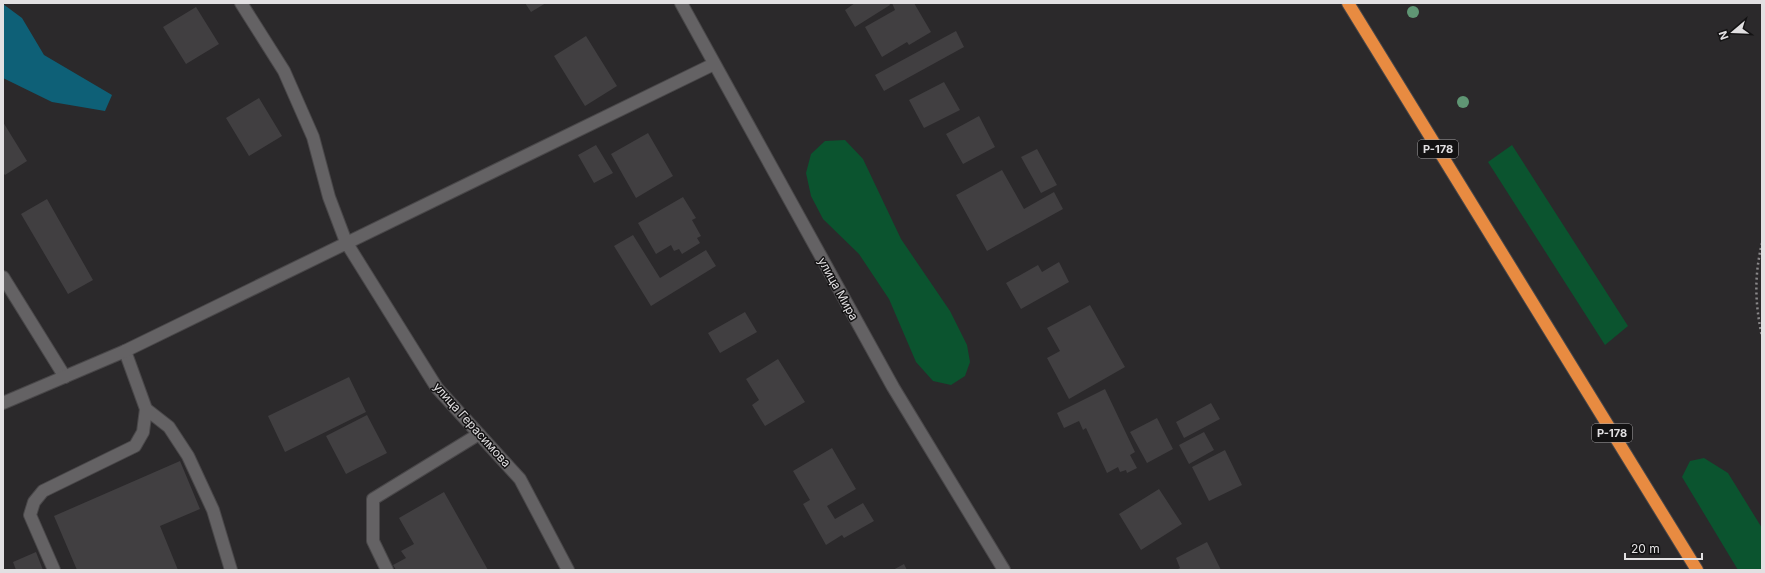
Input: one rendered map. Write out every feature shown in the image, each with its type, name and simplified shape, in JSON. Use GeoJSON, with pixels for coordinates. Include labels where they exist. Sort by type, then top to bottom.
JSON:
{"type":"FeatureCollection","features":[{"type":"Feature","properties":{"kind":"highway","name":"Р-178"},"geometry":{"type":"LineString","coordinates":[[1348,3],[1697,570]]}},
{"type":"Feature","properties":{"kind":"street","name":"улица Герасимова"},"geometry":{"type":"LineString","coordinates":[[241,3],[284,71],[313,137],[330,196],[346,242],[437,388],[520,479],[568,570]]}},
{"type":"Feature","properties":{"kind":"street","name":"улица Мира"},"geometry":{"type":"LineString","coordinates":[[681,3],[893,387],[1004,570]]}},
{"type":"Feature","properties":{"kind":"street"},"geometry":{"type":"LineString","coordinates":[[3,403],[124,351],[714,64]]}},
{"type":"Feature","properties":{"kind":"street"},"geometry":{"type":"LineString","coordinates":[[3,277],[65,377]]}},
{"type":"Feature","properties":{"kind":"street"},"geometry":{"type":"LineString","coordinates":[[54,570],[30,515],[34,502],[43,491],[135,446],[143,432],[146,408],[124,351]]}},
{"type":"Feature","properties":{"kind":"street"},"geometry":{"type":"LineString","coordinates":[[146,408],[169,427],[188,456],[213,510],[231,570]]}},
{"type":"Feature","properties":{"kind":"street"},"geometry":{"type":"LineString","coordinates":[[387,570],[373,541],[373,499],[478,434]]}},
{"type":"Feature","properties":{"kind":"path"},"geometry":{"type":"LineString","coordinates":[[1762,243],[1756,266],[1756,310],[1762,337]]}},
{"type":"Feature","properties":{"kind":"green space"},"geometry":{"type":"Polygon","coordinates":[[[845,140],[863,159],[901,239],[950,311],[967,345],[970,362],[965,376],[951,385],[933,381],[916,362],[889,299],[859,254],[823,219],[811,196],[806,173],[811,154],[825,141],[845,140]]]}},
{"type":"Feature","properties":{"kind":"green space"},"geometry":{"type":"Polygon","coordinates":[[[1512,145],[1628,326],[1605,345],[1488,162],[1512,145]]]}},
{"type":"Feature","properties":{"kind":"green space"},"geometry":{"type":"Polygon","coordinates":[[[1704,458],[1728,473],[1762,528],[1762,570],[1738,570],[1682,477],[1690,461],[1704,458]]]}},
{"type":"Feature","properties":{"kind":"water"},"geometry":{"type":"Polygon","coordinates":[[[3,4],[22,18],[44,55],[112,95],[105,111],[52,102],[3,78],[3,4]]]}},
{"type":"Feature","properties":{"kind":"building"},"geometry":{"type":"Polygon","coordinates":[[[525,3],[546,3],[531,12],[525,3]]]}},
{"type":"Feature","properties":{"kind":"building"},"geometry":{"type":"Polygon","coordinates":[[[855,3],[889,3],[890,5],[855,27],[845,10],[855,3]]]}},
{"type":"Feature","properties":{"kind":"building"},"geometry":{"type":"Polygon","coordinates":[[[892,3],[914,3],[931,32],[909,45],[907,42],[882,57],[865,27],[895,10],[892,3]]]}},
{"type":"Feature","properties":{"kind":"building"},"geometry":{"type":"Polygon","coordinates":[[[196,7],[219,44],[186,64],[163,27],[196,7]]]}},
{"type":"Feature","properties":{"kind":"building"},"geometry":{"type":"Polygon","coordinates":[[[956,31],[964,47],[884,91],[875,75],[956,31]]]}},
{"type":"Feature","properties":{"kind":"building"},"geometry":{"type":"Polygon","coordinates":[[[586,36],[617,86],[585,106],[554,56],[586,36]]]}},
{"type":"Feature","properties":{"kind":"building"},"geometry":{"type":"Polygon","coordinates":[[[944,82],[960,110],[924,128],[909,100],[944,82]]]}},
{"type":"Feature","properties":{"kind":"building"},"geometry":{"type":"Polygon","coordinates":[[[259,98],[282,136],[249,156],[226,118],[259,98]]]}},
{"type":"Feature","properties":{"kind":"building"},"geometry":{"type":"Polygon","coordinates":[[[979,116],[995,147],[963,164],[946,134],[979,116]]]}},
{"type":"Feature","properties":{"kind":"building"},"geometry":{"type":"Polygon","coordinates":[[[3,122],[27,161],[5,175],[3,173],[3,122]]]}},
{"type":"Feature","properties":{"kind":"building"},"geometry":{"type":"Polygon","coordinates":[[[648,133],[673,176],[636,198],[611,154],[648,133]]]}},
{"type":"Feature","properties":{"kind":"building"},"geometry":{"type":"Polygon","coordinates":[[[596,145],[613,173],[594,183],[578,155],[596,145]]]}},
{"type":"Feature","properties":{"kind":"building"},"geometry":{"type":"Polygon","coordinates":[[[1037,149],[1057,185],[1041,193],[1021,157],[1037,149]]]}},
{"type":"Feature","properties":{"kind":"building"},"geometry":{"type":"Polygon","coordinates":[[[1002,170],[1024,209],[1054,192],[1063,209],[987,251],[956,195],[1002,170]]]}},
{"type":"Feature","properties":{"kind":"building"},"geometry":{"type":"Polygon","coordinates":[[[683,197],[696,218],[692,220],[701,236],[697,238],[700,243],[682,254],[679,249],[674,251],[671,245],[656,254],[638,223],[683,197]]]}},
{"type":"Feature","properties":{"kind":"building"},"geometry":{"type":"Polygon","coordinates":[[[47,199],[93,280],[68,294],[21,214],[47,199]]]}},
{"type":"Feature","properties":{"kind":"building"},"geometry":{"type":"Polygon","coordinates":[[[633,235],[660,278],[706,250],[716,266],[651,306],[614,246],[633,235]]]}},
{"type":"Feature","properties":{"kind":"building"},"geometry":{"type":"Polygon","coordinates":[[[1059,262],[1069,282],[1021,309],[1006,283],[1038,265],[1042,272],[1059,262]]]}},
{"type":"Feature","properties":{"kind":"building"},"geometry":{"type":"Polygon","coordinates":[[[1090,305],[1125,367],[1069,399],[1047,358],[1060,351],[1047,328],[1090,305]]]}},
{"type":"Feature","properties":{"kind":"building"},"geometry":{"type":"Polygon","coordinates":[[[745,312],[757,332],[720,353],[708,333],[745,312]]]}},
{"type":"Feature","properties":{"kind":"building"},"geometry":{"type":"Polygon","coordinates":[[[778,359],[805,402],[765,426],[752,405],[759,400],[746,379],[778,359]]]}},
{"type":"Feature","properties":{"kind":"building"},"geometry":{"type":"Polygon","coordinates":[[[349,377],[366,412],[285,452],[268,416],[349,377]]]}},
{"type":"Feature","properties":{"kind":"building"},"geometry":{"type":"Polygon","coordinates":[[[1105,389],[1135,452],[1130,455],[1137,468],[1127,473],[1126,470],[1120,472],[1118,467],[1107,473],[1086,428],[1083,430],[1079,421],[1064,428],[1057,413],[1105,389]]]}},
{"type":"Feature","properties":{"kind":"building"},"geometry":{"type":"Polygon","coordinates":[[[1211,403],[1220,419],[1184,438],[1176,422],[1211,403]]]}},
{"type":"Feature","properties":{"kind":"building"},"geometry":{"type":"Polygon","coordinates":[[[367,415],[387,453],[346,474],[326,436],[367,415]]]}},
{"type":"Feature","properties":{"kind":"building"},"geometry":{"type":"Polygon","coordinates":[[[1157,418],[1173,449],[1147,463],[1130,432],[1157,418]]]}},
{"type":"Feature","properties":{"kind":"building"},"geometry":{"type":"Polygon","coordinates":[[[1204,432],[1214,450],[1189,464],[1179,445],[1204,432]]]}},
{"type":"Feature","properties":{"kind":"building"},"geometry":{"type":"Polygon","coordinates":[[[832,448],[856,489],[827,506],[835,519],[863,503],[874,521],[844,538],[842,535],[826,545],[803,504],[810,500],[793,471],[832,448]]]}},
{"type":"Feature","properties":{"kind":"building"},"geometry":{"type":"Polygon","coordinates":[[[1225,450],[1242,485],[1209,501],[1192,467],[1225,450]]]}},
{"type":"Feature","properties":{"kind":"building"},"geometry":{"type":"Polygon","coordinates":[[[180,461],[200,509],[160,526],[178,570],[77,570],[54,516],[180,461]]]}},
{"type":"Feature","properties":{"kind":"building"},"geometry":{"type":"Polygon","coordinates":[[[1159,489],[1182,524],[1141,550],[1119,514],[1159,489]]]}},
{"type":"Feature","properties":{"kind":"building"},"geometry":{"type":"Polygon","coordinates":[[[444,492],[488,570],[396,570],[393,565],[406,558],[401,551],[414,544],[399,518],[444,492]]]}},
{"type":"Feature","properties":{"kind":"building"},"geometry":{"type":"Polygon","coordinates":[[[1207,542],[1221,570],[1176,570],[1180,568],[1176,558],[1207,542]]]}},
{"type":"Feature","properties":{"kind":"building"},"geometry":{"type":"Polygon","coordinates":[[[36,552],[43,570],[16,570],[13,562],[36,552]]]}},
{"type":"Feature","properties":{"kind":"building"},"geometry":{"type":"Polygon","coordinates":[[[904,564],[907,570],[893,570],[904,564]]]}}]}
